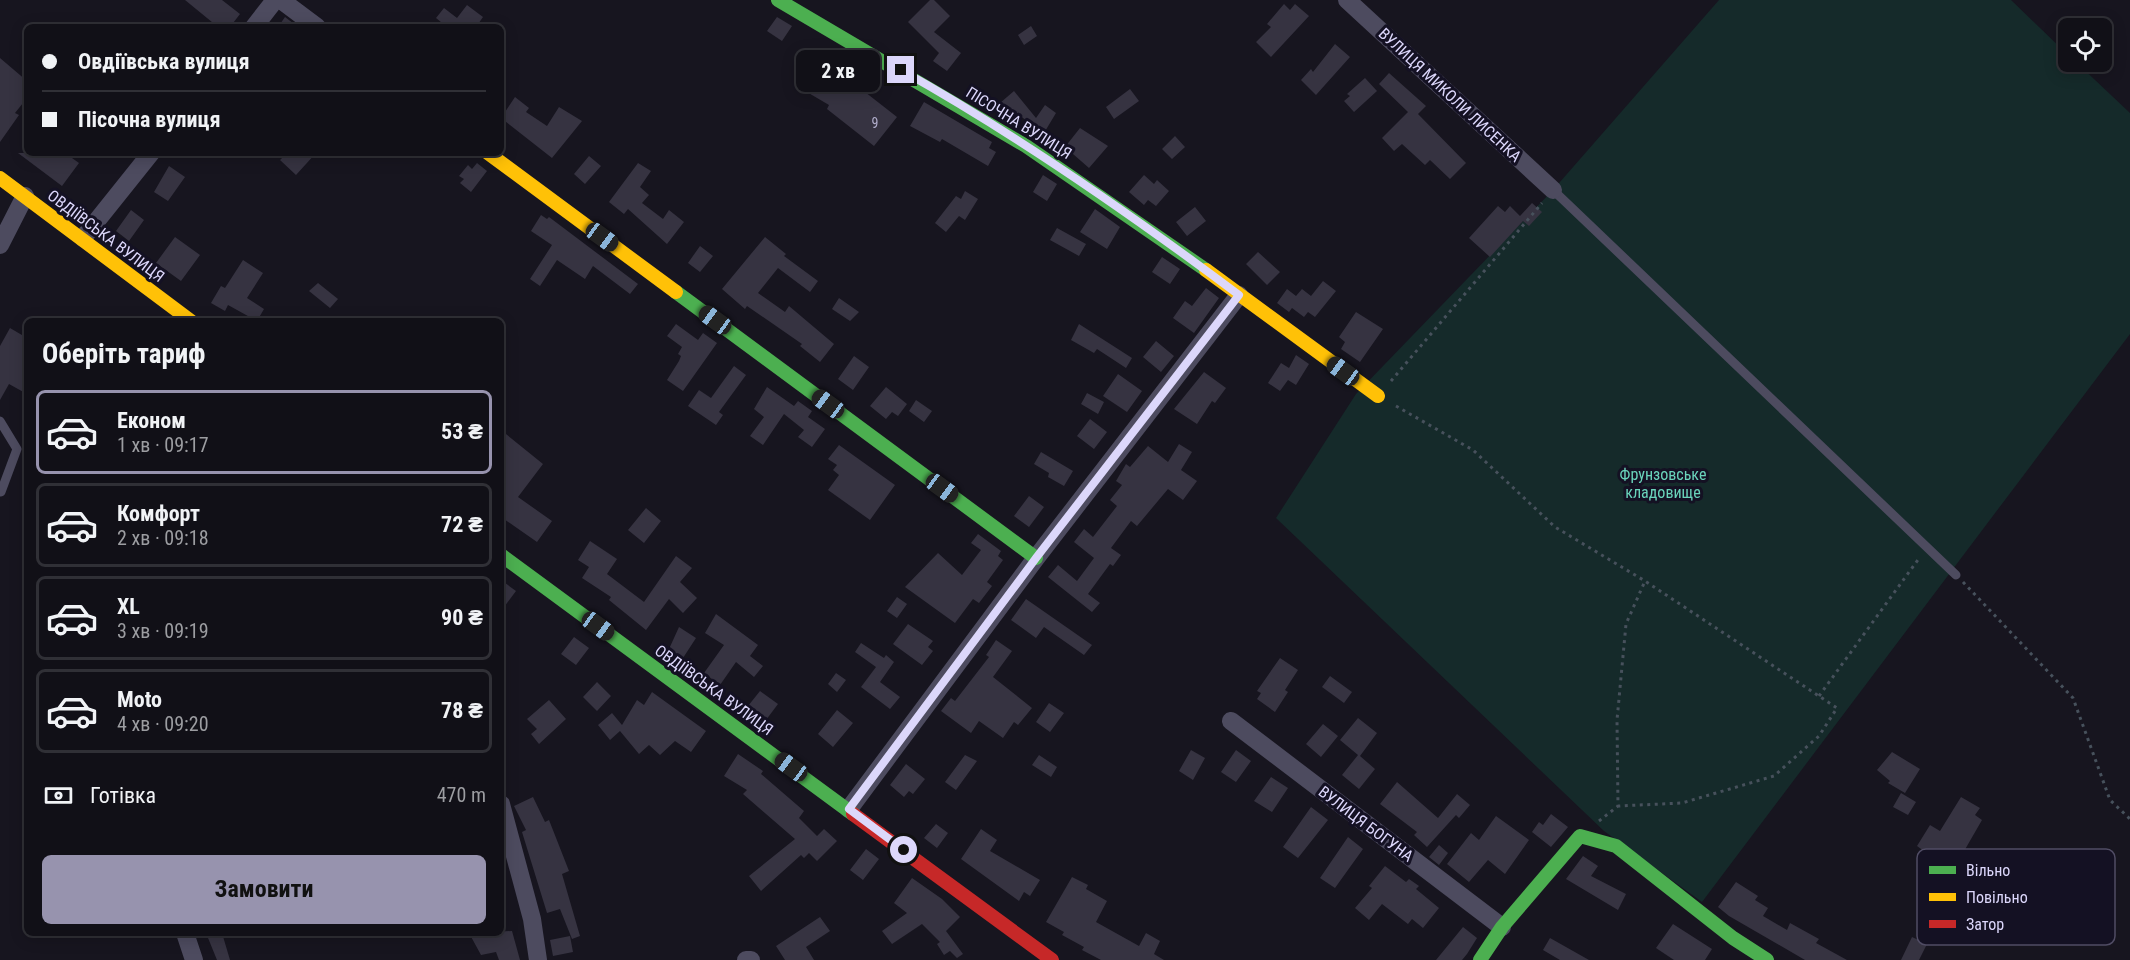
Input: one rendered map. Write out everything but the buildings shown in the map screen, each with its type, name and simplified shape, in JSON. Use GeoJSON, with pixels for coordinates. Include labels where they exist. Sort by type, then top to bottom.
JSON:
{"type":"FeatureCollection","features":[{"type":"Feature","properties":{"kind":"street"},"geometry":{"type":"LineString","coordinates":[[256,24],[276,0]]}},
{"type":"Feature","properties":{"kind":"street"},"geometry":{"type":"LineString","coordinates":[[281,0],[313,24]]}},
{"type":"Feature","properties":{"kind":"street","name":"ПІСОЧНА ВУЛИЦЯ"},"geometry":{"type":"LineString","coordinates":[[778,0],[920,81],[1058,166],[1155,233],[1378,396]]}},
{"type":"Feature","properties":{"kind":"street","name":"ВУЛИЦЯ МИКОЛИ ЛИСЕНКА"},"geometry":{"type":"LineString","coordinates":[[1347,0],[1553,190]]}},
{"type":"Feature","properties":{"kind":"street"},"geometry":{"type":"LineString","coordinates":[[83,237],[149,156]]}},
{"type":"Feature","properties":{"kind":"street"},"geometry":{"type":"LineString","coordinates":[[492,156],[1036,558]]}},
{"type":"Feature","properties":{"kind":"street","name":"ОВДІЇВСЬКА ВУЛИЦЯ"},"geometry":{"type":"LineString","coordinates":[[0,178],[83,237],[168,313],[182,318]]}},
{"type":"Feature","properties":{"kind":"street"},"geometry":{"type":"LineString","coordinates":[[0,245],[25,196]]}},
{"type":"Feature","properties":{"kind":"street"},"geometry":{"type":"LineString","coordinates":[[849,809],[1036,558],[1239,295]]}},
{"type":"Feature","properties":{"kind":"street","name":"ОВДІЇВСЬКА ВУЛИЦЯ"},"geometry":{"type":"LineString","coordinates":[[504,557],[1052,960]]}},
{"type":"Feature","properties":{"kind":"street","name":"ВУЛИЦЯ БОГУНА"},"geometry":{"type":"LineString","coordinates":[[1231,721],[1502,927]]}},
{"type":"Feature","properties":{"kind":"street"},"geometry":{"type":"LineString","coordinates":[[504,815],[532,919],[538,960]]}},
{"type":"Feature","properties":{"kind":"street"},"geometry":{"type":"LineString","coordinates":[[1479,960],[1502,927],[1580,836],[1616,846],[1733,938],[1767,960]]}},
{"type":"Feature","properties":{"kind":"street"},"geometry":{"type":"LineString","coordinates":[[186,936],[194,960]]}},
{"type":"Feature","properties":{"kind":"street"},"geometry":{"type":"LineString","coordinates":[[746,960],[751,960]]}},
{"type":"Feature","properties":{"kind":"lane"},"geometry":{"type":"LineString","coordinates":[[1553,190],[1956,575]]}},
{"type":"Feature","properties":{"kind":"lane"},"geometry":{"type":"LineString","coordinates":[[0,421],[17,448],[1,492]]}},
{"type":"Feature","properties":{"kind":"path"},"geometry":{"type":"LineString","coordinates":[[1553,190],[1378,396],[1473,450],[1555,527],[1646,581],[1837,708],[1819,736],[1774,776],[1682,803],[1618,806],[1580,836]]}},
{"type":"Feature","properties":{"kind":"path"},"geometry":{"type":"LineString","coordinates":[[1819,696],[1927,547]]}},
{"type":"Feature","properties":{"kind":"path"},"geometry":{"type":"LineString","coordinates":[[1956,575],[2073,698],[2109,800],[2130,819]]}},
{"type":"Feature","properties":{"kind":"path"},"geometry":{"type":"LineString","coordinates":[[1618,806],[1617,720],[1626,624],[1646,581]]}},
{"type":"Feature","properties":{"kind":"green space","name":"Фрунзовське кладовище"},"geometry":{"type":"Polygon","coordinates":[[[1719,0],[2011,0],[2058,45],[2058,72],[2087,72],[2130,113],[2130,334],[1702,902],[1604,831],[1276,518],[1356,394],[1553,190],[1719,0]]]}},
{"type":"Feature","properties":{"kind":"traffic: fast"},"geometry":{"type":"LineString","coordinates":[[778,0],[1026,146],[1206,270]]}},
{"type":"Feature","properties":{"kind":"traffic: fast"},"geometry":{"type":"LineString","coordinates":[[676,292],[1036,558]]}},
{"type":"Feature","properties":{"kind":"traffic: fast"},"geometry":{"type":"LineString","coordinates":[[504,557],[853,814]]}},
{"type":"Feature","properties":{"kind":"traffic: fast"},"geometry":{"type":"LineString","coordinates":[[1480,960],[1502,927],[1580,836],[1616,846],[1733,938],[1767,960]]}},
{"type":"Feature","properties":{"kind":"traffic: slow"},"geometry":{"type":"LineString","coordinates":[[492,156],[676,292]]}},
{"type":"Feature","properties":{"kind":"traffic: slow"},"geometry":{"type":"LineString","coordinates":[[0,178],[187,318]]}},
{"type":"Feature","properties":{"kind":"traffic: slow"},"geometry":{"type":"LineString","coordinates":[[1206,270],[1378,396]]}},
{"type":"Feature","properties":{"kind":"traffic: jam"},"geometry":{"type":"LineString","coordinates":[[853,814],[1052,960]]}},
{"type":"Feature","properties":{"kind":"route"},"geometry":{"type":"LineString","coordinates":[[901,70],[1058,166],[1239,295],[1036,558],[849,809],[904,850]]}}]}
